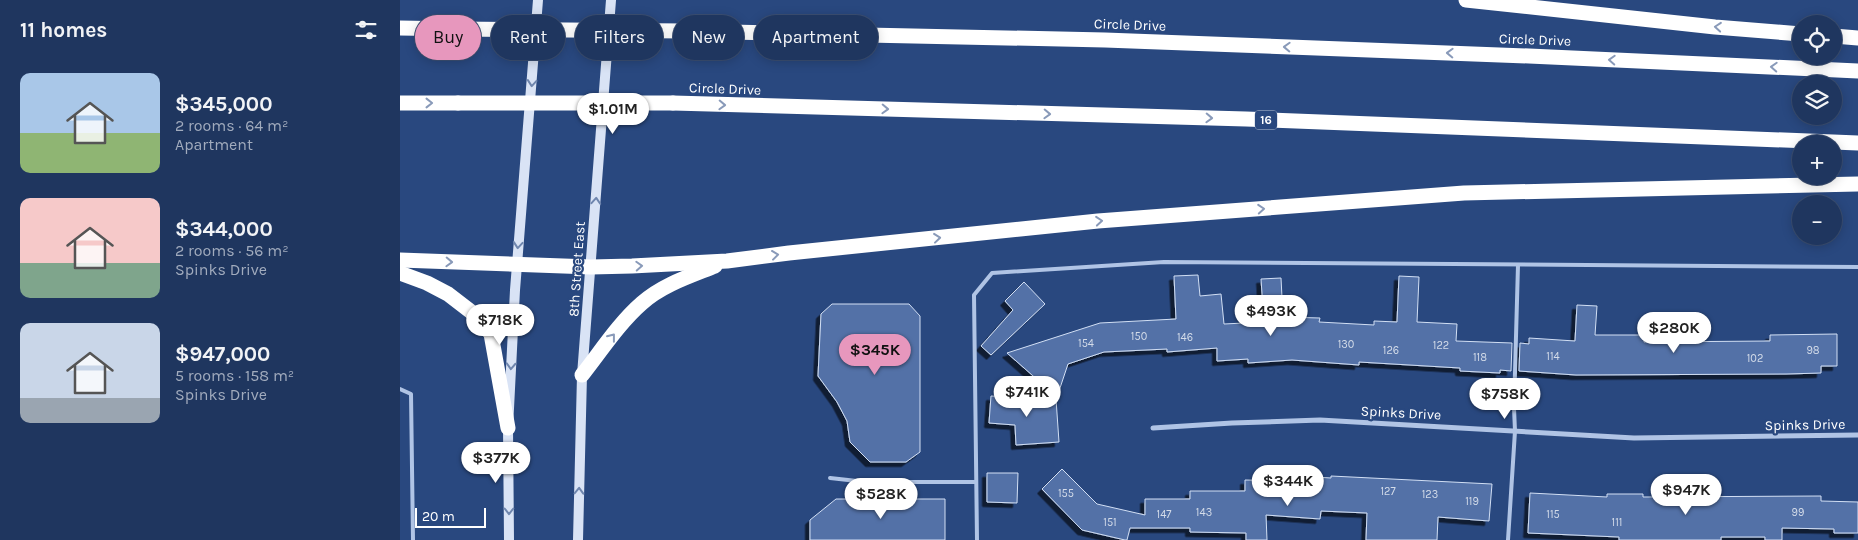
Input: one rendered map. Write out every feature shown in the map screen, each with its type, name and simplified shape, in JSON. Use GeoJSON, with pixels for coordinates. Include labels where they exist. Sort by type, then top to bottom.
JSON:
{"type":"FeatureCollection","features":[{"type":"Feature","properties":{"kind":"highway"},"geometry":{"type":"LineString","coordinates":[[1466,0],[1715,27],[1792,33]]}},
{"type":"Feature","properties":{"kind":"highway","name":"Circle Drive"},"geometry":{"type":"LineString","coordinates":[[400,28],[685,31],[1105,40],[1858,71]]}},
{"type":"Feature","properties":{"kind":"highway"},"geometry":{"type":"LineString","coordinates":[[1842,37],[1858,38]]}},
{"type":"Feature","properties":{"kind":"highway","name":"Circle Drive"},"geometry":{"type":"LineString","coordinates":[[400,103],[673,104],[1246,119],[1858,144]]}},
{"type":"Feature","properties":{"kind":"highway"},"geometry":{"type":"LineString","coordinates":[[400,260],[590,267],[727,261],[1098,221],[1464,193],[1858,184]]}},
{"type":"Feature","properties":{"kind":"highway"},"geometry":{"type":"LineString","coordinates":[[582,375],[624,322],[643,302],[669,284],[727,261]]}},
{"type":"Feature","properties":{"kind":"highway"},"geometry":{"type":"LineString","coordinates":[[400,273],[448,294],[474,314],[491,334],[508,428]]}},
{"type":"Feature","properties":{"kind":"main road"},"geometry":{"type":"LineString","coordinates":[[509,540],[508,428],[517,265],[538,0]]}},
{"type":"Feature","properties":{"kind":"main road","name":"8th Street East"},"geometry":{"type":"LineString","coordinates":[[578,540],[582,375],[611,0]]}},
{"type":"Feature","properties":{"kind":"street","name":"Spinks Drive"},"geometry":{"type":"LineString","coordinates":[[1153,428],[1320,420],[1634,438],[1858,435]]}},
{"type":"Feature","properties":{"kind":"lane"},"geometry":{"type":"LineString","coordinates":[[977,540],[974,295],[992,273],[1164,262],[1858,267]]}},
{"type":"Feature","properties":{"kind":"lane"},"geometry":{"type":"LineString","coordinates":[[1508,540],[1515,431],[1518,265]]}},
{"type":"Feature","properties":{"kind":"lane"},"geometry":{"type":"LineString","coordinates":[[400,389],[411,394],[413,540]]}},
{"type":"Feature","properties":{"kind":"lane"},"geometry":{"type":"LineString","coordinates":[[830,478],[866,482],[976,482]]}},
{"type":"Feature","properties":{"kind":"building"},"geometry":{"type":"Polygon","coordinates":[[[1198,275],[1200,296],[1221,294],[1224,324],[1264,322],[1261,279],[1281,278],[1283,317],[1320,318],[1319,322],[1374,325],[1374,321],[1397,322],[1399,276],[1419,277],[1417,322],[1457,324],[1456,341],[1512,343],[1511,371],[1500,370],[1500,373],[1460,371],[1460,368],[1359,362],[1359,365],[1292,360],[1248,363],[1248,359],[1217,361],[1217,348],[1167,352],[1167,349],[1104,352],[1068,364],[1057,397],[1007,353],[1100,323],[1176,319],[1174,276],[1198,275]]]}},
{"type":"Feature","properties":{"kind":"building"},"geometry":{"type":"Polygon","coordinates":[[[1024,282],[1045,304],[991,355],[981,346],[1013,310],[1005,301],[1024,282]]]}},
{"type":"Feature","properties":{"kind":"building"},"geometry":{"type":"Polygon","coordinates":[[[832,304],[909,304],[920,316],[920,452],[906,462],[870,462],[850,442],[847,421],[837,402],[818,376],[821,314],[832,304]]]}},
{"type":"Feature","properties":{"kind":"building"},"geometry":{"type":"Polygon","coordinates":[[[1577,305],[1597,306],[1595,335],[1645,335],[1644,342],[1770,341],[1770,335],[1837,334],[1837,366],[1821,366],[1821,373],[1786,374],[1576,375],[1519,371],[1520,343],[1529,344],[1529,338],[1575,341],[1577,305]]]}},
{"type":"Feature","properties":{"kind":"building"},"geometry":{"type":"Polygon","coordinates":[[[991,396],[1056,399],[1059,442],[1016,445],[1015,425],[989,423],[991,396]]]}},
{"type":"Feature","properties":{"kind":"building"},"geometry":{"type":"Polygon","coordinates":[[[1062,469],[1097,504],[1145,515],[1145,499],[1190,499],[1190,491],[1245,491],[1245,480],[1299,481],[1299,476],[1331,478],[1331,476],[1492,484],[1489,521],[1438,517],[1437,540],[1366,540],[1367,513],[1321,511],[1320,519],[1266,515],[1267,540],[1246,540],[1246,533],[1190,532],[1190,528],[1130,528],[1127,540],[1125,540],[1082,530],[1042,489],[1062,469]]]}},
{"type":"Feature","properties":{"kind":"building"},"geometry":{"type":"Polygon","coordinates":[[[987,473],[1018,473],[1017,503],[987,502],[987,473]]]}},
{"type":"Feature","properties":{"kind":"building"},"geometry":{"type":"Polygon","coordinates":[[[1530,493],[1607,497],[1607,494],[1643,494],[1643,497],[1821,496],[1821,501],[1858,502],[1858,533],[1834,533],[1834,529],[1782,528],[1782,540],[1765,540],[1765,537],[1721,537],[1721,540],[1619,540],[1619,537],[1528,533],[1530,493]]]}},
{"type":"Feature","properties":{"kind":"building"},"geometry":{"type":"Polygon","coordinates":[[[836,499],[945,499],[945,540],[810,540],[810,520],[836,499]]]}}]}
